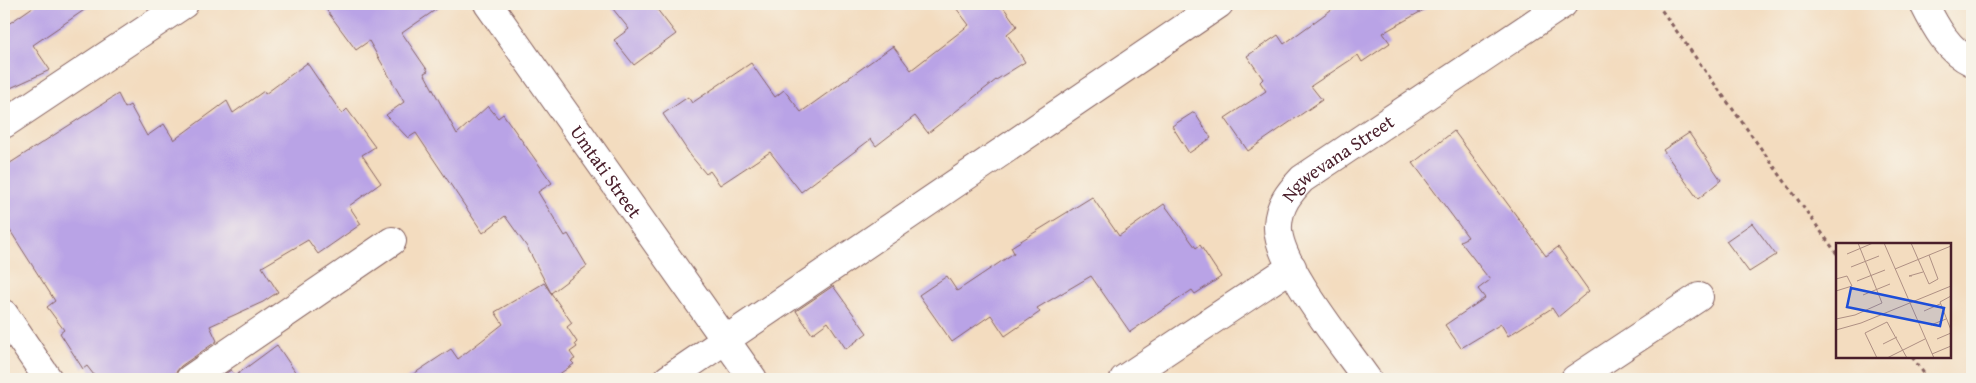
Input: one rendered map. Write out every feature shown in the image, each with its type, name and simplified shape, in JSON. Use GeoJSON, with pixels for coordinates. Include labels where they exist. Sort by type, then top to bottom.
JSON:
{"type":"FeatureCollection","features":[{"type":"Feature","properties":{"kind":"street"},"geometry":{"type":"LineString","coordinates":[[4,124],[184,4]]}},
{"type":"Feature","properties":{"kind":"street","name":"Umtati Street"},"geometry":{"type":"LineString","coordinates":[[488,4],[753,379]]}},
{"type":"Feature","properties":{"kind":"street"},"geometry":{"type":"LineString","coordinates":[[668,379],[1219,4]]}},
{"type":"Feature","properties":{"kind":"street","name":"Ngwevana Street"},"geometry":{"type":"LineString","coordinates":[[1367,379],[1282,250],[1277,227],[1283,202],[1302,179],[1563,4]]}},
{"type":"Feature","properties":{"kind":"street"},"geometry":{"type":"LineString","coordinates":[[1924,4],[1935,25],[1955,51],[1972,62]]}},
{"type":"Feature","properties":{"kind":"street"},"geometry":{"type":"LineString","coordinates":[[190,379],[392,241]]}},
{"type":"Feature","properties":{"kind":"street"},"geometry":{"type":"LineString","coordinates":[[1124,379],[1292,267]]}},
{"type":"Feature","properties":{"kind":"street"},"geometry":{"type":"LineString","coordinates":[[1575,379],[1699,297]]}},
{"type":"Feature","properties":{"kind":"street"},"geometry":{"type":"LineString","coordinates":[[4,314],[48,379]]}},
{"type":"Feature","properties":{"kind":"path"},"geometry":{"type":"LineString","coordinates":[[1657,4],[1836,253]]}},
{"type":"Feature","properties":{"kind":"path"},"geometry":{"type":"LineString","coordinates":[[1913,358],[1928,379]]}},
{"type":"Feature","properties":{"kind":"building"},"geometry":{"type":"Polygon","coordinates":[[[37,4],[93,4],[33,45],[50,70],[4,91],[4,27],[37,4]]]}},
{"type":"Feature","properties":{"kind":"building"},"geometry":{"type":"Polygon","coordinates":[[[322,4],[444,4],[402,33],[428,71],[424,73],[457,134],[488,106],[498,118],[503,114],[552,183],[538,192],[565,236],[568,234],[587,266],[551,293],[527,247],[505,216],[483,233],[416,133],[408,138],[386,115],[404,102],[369,41],[356,50],[322,4]]]}},
{"type":"Feature","properties":{"kind":"building"},"geometry":{"type":"Polygon","coordinates":[[[609,4],[653,4],[676,34],[634,65],[614,40],[629,29],[609,4]]]}},
{"type":"Feature","properties":{"kind":"building"},"geometry":{"type":"Polygon","coordinates":[[[953,4],[1001,4],[1017,26],[1007,34],[1025,62],[996,80],[928,133],[915,116],[876,146],[871,139],[801,192],[770,152],[720,185],[710,171],[706,174],[691,156],[663,114],[688,97],[692,103],[751,63],[775,97],[784,90],[801,112],[893,46],[911,70],[969,25],[953,4]]]}},
{"type":"Feature","properties":{"kind":"building"},"geometry":{"type":"Polygon","coordinates":[[[1339,4],[1434,4],[1383,33],[1390,43],[1362,62],[1358,55],[1311,86],[1322,100],[1248,151],[1225,118],[1266,91],[1260,82],[1263,79],[1247,56],[1278,35],[1284,44],[1339,4]]]}},
{"type":"Feature","properties":{"kind":"building"},"geometry":{"type":"Polygon","coordinates":[[[307,63],[342,114],[347,109],[375,147],[362,155],[381,183],[349,206],[361,224],[318,254],[308,240],[262,267],[278,292],[263,302],[210,326],[217,341],[181,366],[176,372],[175,379],[97,379],[87,366],[83,369],[60,333],[64,330],[47,307],[55,301],[4,221],[4,167],[118,94],[125,108],[130,105],[147,136],[164,124],[174,140],[227,101],[233,113],[264,91],[265,94],[307,63]]]}},
{"type":"Feature","properties":{"kind":"building"},"geometry":{"type":"Polygon","coordinates":[[[1194,112],[1211,138],[1189,153],[1172,126],[1194,112]]]}},
{"type":"Feature","properties":{"kind":"building"},"geometry":{"type":"Polygon","coordinates":[[[1454,131],[1546,256],[1558,247],[1589,291],[1558,317],[1552,308],[1508,336],[1501,324],[1461,348],[1445,325],[1485,298],[1478,289],[1490,280],[1460,241],[1468,237],[1413,163],[1454,131]]]}},
{"type":"Feature","properties":{"kind":"building"},"geometry":{"type":"Polygon","coordinates":[[[1689,133],[1721,180],[1698,199],[1663,150],[1689,133]]]}},
{"type":"Feature","properties":{"kind":"building"},"geometry":{"type":"Polygon","coordinates":[[[1092,197],[1119,236],[1164,204],[1196,248],[1200,245],[1221,277],[1195,294],[1192,290],[1130,332],[1091,276],[1037,308],[1040,312],[1005,336],[991,315],[952,342],[919,295],[947,276],[957,291],[1014,253],[1011,247],[1092,197]]]}},
{"type":"Feature","properties":{"kind":"building"},"geometry":{"type":"Polygon","coordinates":[[[1752,223],[1776,255],[1749,272],[1726,241],[1752,223]]]}},
{"type":"Feature","properties":{"kind":"building"},"geometry":{"type":"Polygon","coordinates":[[[544,283],[572,323],[567,327],[577,342],[575,344],[577,347],[570,352],[575,359],[571,361],[574,364],[552,379],[406,379],[451,349],[458,359],[503,324],[495,312],[544,283]]]}},
{"type":"Feature","properties":{"kind":"building"},"geometry":{"type":"Polygon","coordinates":[[[833,286],[867,333],[846,349],[828,322],[812,334],[796,311],[833,286]]]}},
{"type":"Feature","properties":{"kind":"building"},"geometry":{"type":"Polygon","coordinates":[[[277,345],[300,379],[217,379],[231,370],[235,376],[277,345]]]}}]}
